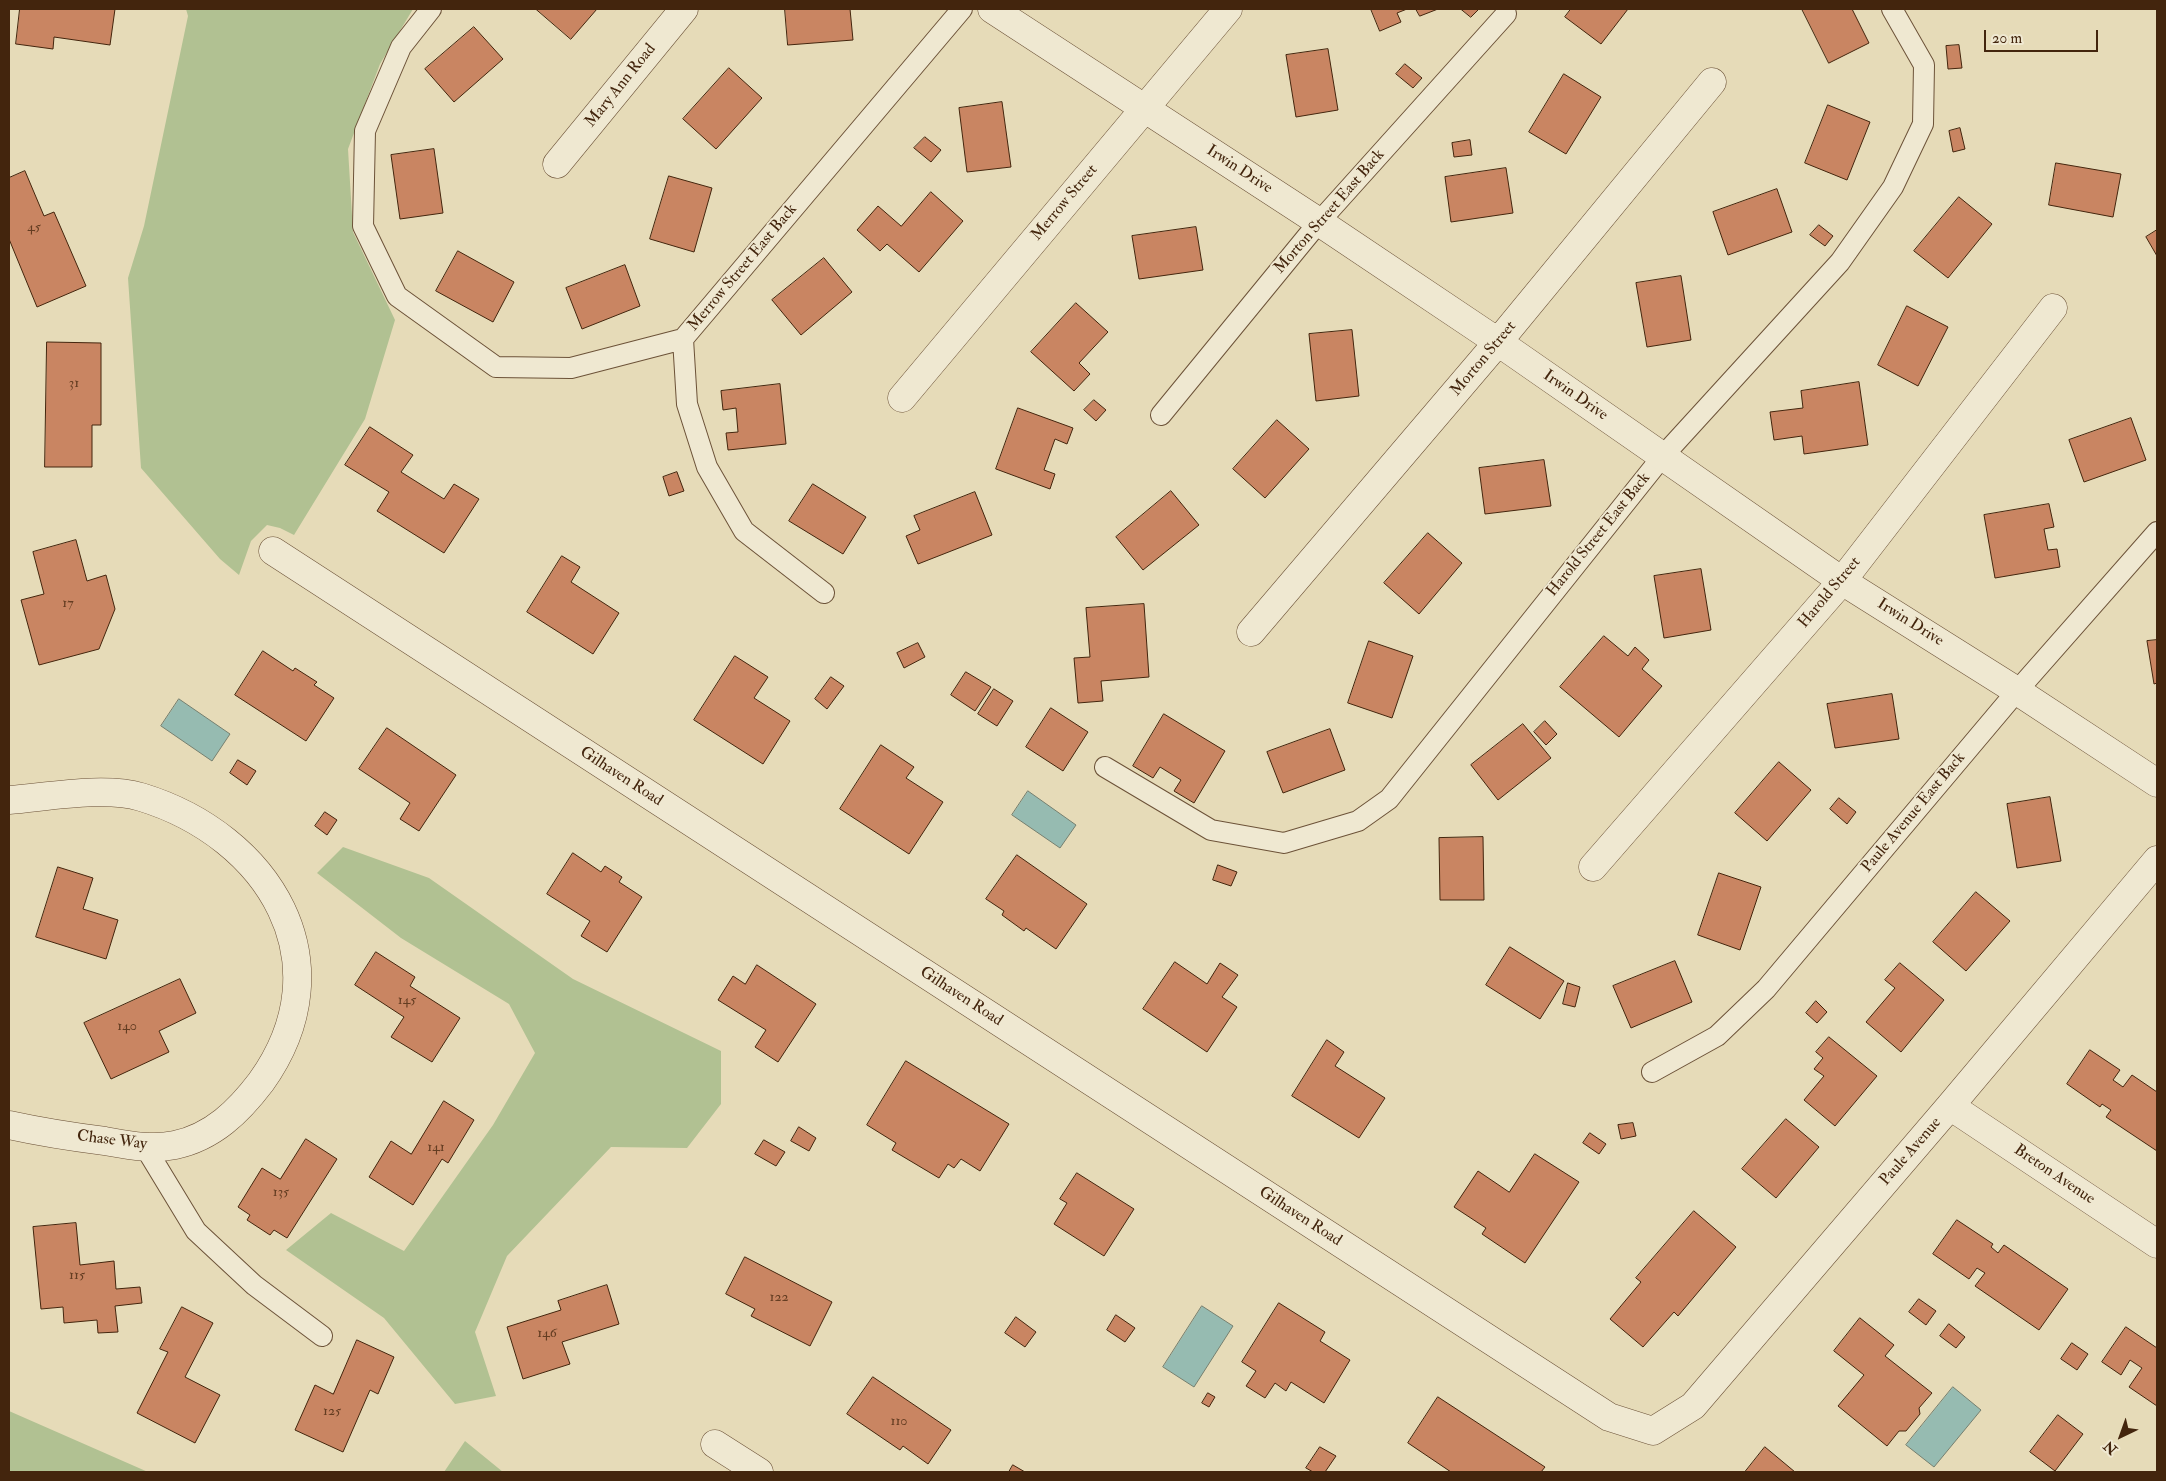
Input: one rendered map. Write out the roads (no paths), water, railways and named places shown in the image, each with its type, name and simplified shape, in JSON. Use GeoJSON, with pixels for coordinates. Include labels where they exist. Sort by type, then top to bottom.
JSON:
{"type":"FeatureCollection","features":[{"type":"Feature","properties":{"kind":"street","name":"Mary Ann Road"},"geometry":{"type":"LineString","coordinates":[[557,164],[684,9]]}},
{"type":"Feature","properties":{"kind":"street","name":"Irwin Drive"},"geometry":{"type":"LineString","coordinates":[[992,9],[1319,222],[1498,342],[1842,581],[2017,691],[2157,783]]}},
{"type":"Feature","properties":{"kind":"street","name":"Merrow Street"},"geometry":{"type":"LineString","coordinates":[[902,398],[1228,9]]}},
{"type":"Feature","properties":{"kind":"street","name":"Morton Street"},"geometry":{"type":"LineString","coordinates":[[1251,632],[1498,342],[1712,82]]}},
{"type":"Feature","properties":{"kind":"street","name":"Harold Street"},"geometry":{"type":"LineString","coordinates":[[1593,866],[1842,581],[2053,308]]}},
{"type":"Feature","properties":{"kind":"street","name":"Gilhaven Road"},"geometry":{"type":"LineString","coordinates":[[273,551],[1610,1418],[1653,1430]]}},
{"type":"Feature","properties":{"kind":"street","name":"Chase Way"},"geometry":{"type":"LineString","coordinates":[[9,800],[98,793],[139,796],[180,810],[217,833],[250,861],[276,897],[293,938],[297,982],[291,1026],[271,1067],[246,1103],[214,1130],[176,1145],[145,1147],[46,1133],[9,1125]]}},
{"type":"Feature","properties":{"kind":"street","name":"Paule Avenue"},"geometry":{"type":"LineString","coordinates":[[1653,1430],[1693,1406],[1950,1106],[2157,860]]}},
{"type":"Feature","properties":{"kind":"street","name":"Breton Avenue"},"geometry":{"type":"LineString","coordinates":[[1950,1106],[2157,1244]]}},
{"type":"Feature","properties":{"kind":"street"},"geometry":{"type":"LineString","coordinates":[[715,1444],[759,1472]]}},
{"type":"Feature","properties":{"kind":"lane"},"geometry":{"type":"LineString","coordinates":[[431,9],[401,47],[365,131],[363,226],[397,296],[496,368],[571,368],[683,339]]}},
{"type":"Feature","properties":{"kind":"lane","name":"Merrow Street East Back"},"geometry":{"type":"LineString","coordinates":[[824,593],[744,531],[708,466],[687,404],[683,339],[962,9]]}},
{"type":"Feature","properties":{"kind":"lane","name":"Harold Street East Back"},"geometry":{"type":"LineString","coordinates":[[1105,767],[1211,830],[1284,842],[1358,821],[1389,799],[1662,457],[1840,262],[1893,187],[1923,124],[1924,65],[1892,9]]}},
{"type":"Feature","properties":{"kind":"lane","name":"Morton Street East Back"},"geometry":{"type":"LineString","coordinates":[[1161,415],[1319,222],[1506,14]]}},
{"type":"Feature","properties":{"kind":"lane","name":"Paule Avenue East Back"},"geometry":{"type":"LineString","coordinates":[[1652,1072],[1717,1036],[1766,989],[2017,691],[2157,532]]}},
{"type":"Feature","properties":{"kind":"lane"},"geometry":{"type":"LineString","coordinates":[[145,1147],[196,1231],[254,1285],[322,1336]]}},
{"type":"Feature","properties":{"kind":"water"},"geometry":{"type":"Polygon","coordinates":[[[179,699],[230,734],[212,761],[161,726],[179,699]]]}},
{"type":"Feature","properties":{"kind":"water"},"geometry":{"type":"Polygon","coordinates":[[[1028,791],[1076,825],[1060,848],[1012,815],[1028,791]]]}},
{"type":"Feature","properties":{"kind":"water"},"geometry":{"type":"Polygon","coordinates":[[[1202,1306],[1233,1326],[1194,1387],[1163,1367],[1202,1306]]]}},
{"type":"Feature","properties":{"kind":"water"},"geometry":{"type":"Polygon","coordinates":[[[1953,1387],[1981,1410],[1934,1467],[1906,1445],[1953,1387]]]}}]}
